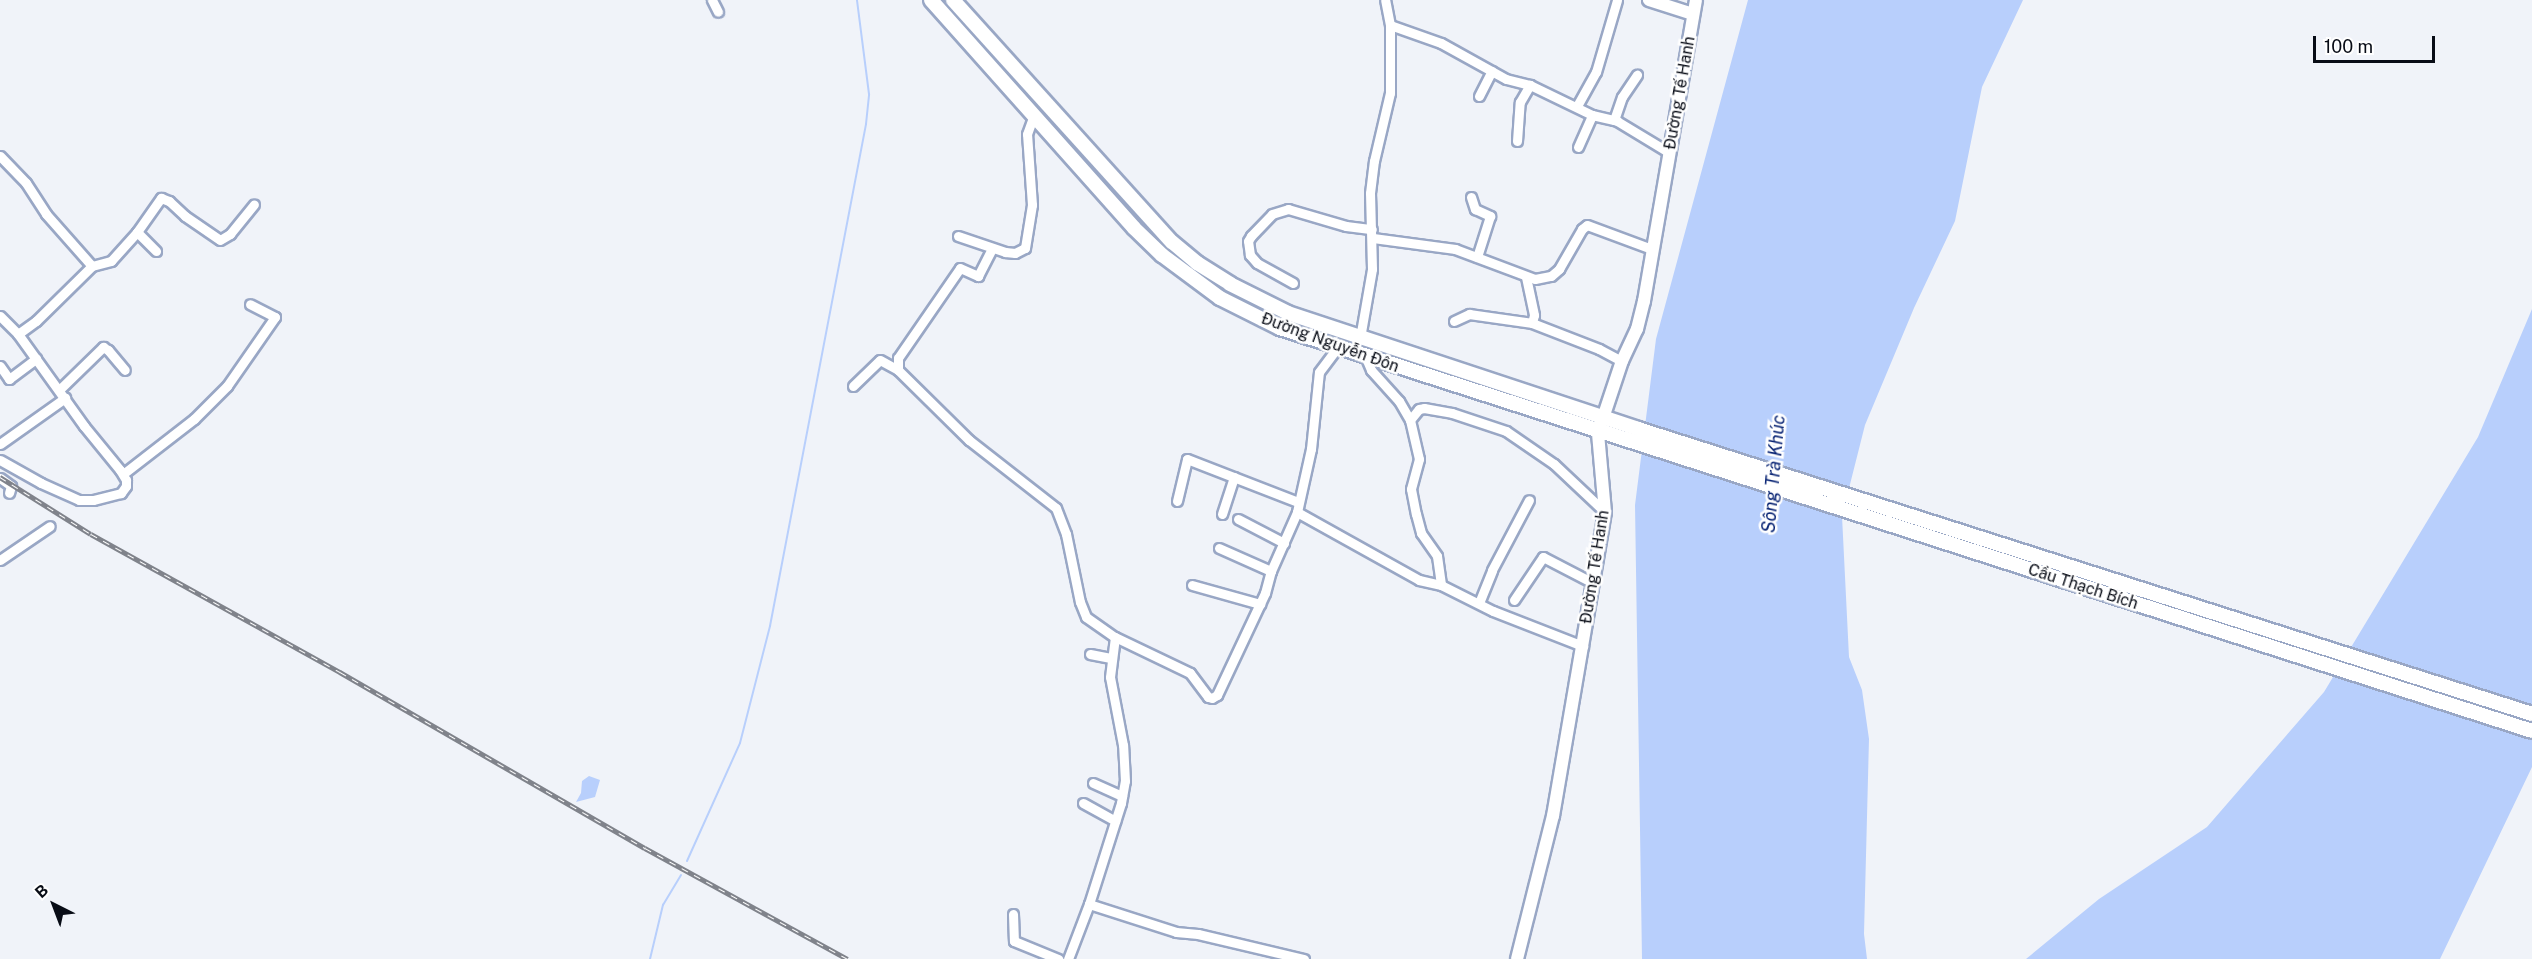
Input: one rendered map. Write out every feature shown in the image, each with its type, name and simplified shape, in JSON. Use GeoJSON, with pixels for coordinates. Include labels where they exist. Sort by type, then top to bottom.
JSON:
{"type":"FeatureCollection","features":[{"type":"Feature","properties":{"kind":"main road","name":"Đường Nguyễn Đôn"},"geometry":{"type":"LineString","coordinates":[[931,0],[1134,228],[1190,278],[1255,316],[1337,348],[1634,444]]}},
{"type":"Feature","properties":{"kind":"main road","name":"Đường Nguyễn Đôn"},"geometry":{"type":"LineString","coordinates":[[953,0],[1145,214],[1183,252],[1255,298],[1288,313],[1366,340],[1638,429]]}},
{"type":"Feature","properties":{"kind":"main road","name":"Cầu Thạch Bích"},"geometry":{"type":"LineString","coordinates":[[1638,429],[2532,714]]}},
{"type":"Feature","properties":{"kind":"main road","name":"Cầu Thạch Bích"},"geometry":{"type":"LineString","coordinates":[[1634,444],[2532,731]]}},
{"type":"Feature","properties":{"kind":"street"},"geometry":{"type":"LineString","coordinates":[[712,0],[718,12]]}},
{"type":"Feature","properties":{"kind":"street"},"geometry":{"type":"LineString","coordinates":[[1385,0],[1390,25],[1390,93],[1374,161],[1371,193],[1372,269],[1366,358],[1371,370],[1399,401],[1410,420],[1419,459],[1411,489],[1421,533],[1437,556],[1442,585]]}},
{"type":"Feature","properties":{"kind":"street"},"geometry":{"type":"LineString","coordinates":[[1577,106],[1596,72],[1617,0]]}},
{"type":"Feature","properties":{"kind":"street"},"geometry":{"type":"LineString","coordinates":[[1649,0],[1693,15]]}},
{"type":"Feature","properties":{"kind":"street","name":"Đường Tế Hanh"},"geometry":{"type":"LineString","coordinates":[[1517,959],[1553,816],[1605,512],[1598,433],[1622,361],[1636,329],[1670,153],[1696,0]]}},
{"type":"Feature","properties":{"kind":"street"},"geometry":{"type":"LineString","coordinates":[[1390,25],[1451,48],[1492,71],[1577,106],[1592,116],[1614,120],[1670,153]]}},
{"type":"Feature","properties":{"kind":"street"},"geometry":{"type":"LineString","coordinates":[[1479,96],[1492,71]]}},
{"type":"Feature","properties":{"kind":"street"},"geometry":{"type":"LineString","coordinates":[[1614,120],[1622,96],[1638,75]]}},
{"type":"Feature","properties":{"kind":"street"},"geometry":{"type":"LineString","coordinates":[[1517,141],[1520,102],[1530,85]]}},
{"type":"Feature","properties":{"kind":"street"},"geometry":{"type":"LineString","coordinates":[[958,236],[1015,253],[1027,245],[1032,205],[1027,134],[1034,115]]}},
{"type":"Feature","properties":{"kind":"street"},"geometry":{"type":"LineString","coordinates":[[1578,147],[1592,116]]}},
{"type":"Feature","properties":{"kind":"street"},"geometry":{"type":"LineString","coordinates":[[0,156],[26,183],[46,214],[92,266]]}},
{"type":"Feature","properties":{"kind":"street"},"geometry":{"type":"LineString","coordinates":[[1471,197],[1475,208],[1490,216],[1477,257]]}},
{"type":"Feature","properties":{"kind":"street"},"geometry":{"type":"LineString","coordinates":[[18,334],[36,321],[92,266],[111,261],[137,232],[162,198],[220,240],[230,234],[254,204]]}},
{"type":"Feature","properties":{"kind":"street"},"geometry":{"type":"LineString","coordinates":[[1293,283],[1257,263],[1250,255],[1248,241],[1272,214],[1283,208],[1372,234],[1455,249],[1526,277],[1551,276],[1559,268],[1582,229],[1587,225],[1652,249]]}},
{"type":"Feature","properties":{"kind":"street"},"geometry":{"type":"LineString","coordinates":[[137,232],[156,251]]}},
{"type":"Feature","properties":{"kind":"street"},"geometry":{"type":"LineString","coordinates":[[898,370],[898,358],[960,268],[978,276],[992,248]]}},
{"type":"Feature","properties":{"kind":"street"},"geometry":{"type":"LineString","coordinates":[[1526,277],[1534,315],[1532,323]]}},
{"type":"Feature","properties":{"kind":"street"},"geometry":{"type":"LineString","coordinates":[[123,474],[194,419],[227,386],[275,317],[250,304]]}},
{"type":"Feature","properties":{"kind":"street"},"geometry":{"type":"LineString","coordinates":[[1454,321],[1469,315],[1532,323],[1599,349],[1622,361]]}},
{"type":"Feature","properties":{"kind":"street"},"geometry":{"type":"LineString","coordinates":[[0,316],[18,334],[123,474],[126,486],[121,493],[93,500],[79,500],[41,483],[0,460]]}},
{"type":"Feature","properties":{"kind":"street"},"geometry":{"type":"LineString","coordinates":[[58,390],[103,347],[125,370]]}},
{"type":"Feature","properties":{"kind":"street"},"geometry":{"type":"LineString","coordinates":[[853,386],[880,360],[898,370],[943,411],[969,440],[1056,508],[1066,534],[1083,614],[1115,637],[1190,673],[1208,697],[1212,698],[1216,695],[1260,604],[1271,571],[1297,512],[1311,449],[1319,372],[1337,348]]}},
{"type":"Feature","properties":{"kind":"street"},"geometry":{"type":"LineString","coordinates":[[0,366],[9,379],[36,359]]}},
{"type":"Feature","properties":{"kind":"street"},"geometry":{"type":"LineString","coordinates":[[0,444],[65,398]]}},
{"type":"Feature","properties":{"kind":"street"},"geometry":{"type":"LineString","coordinates":[[1410,420],[1417,410],[1424,408],[1452,413],[1506,431],[1554,464],[1605,512]]}},
{"type":"Feature","properties":{"kind":"street"},"geometry":{"type":"LineString","coordinates":[[1177,501],[1187,459],[1298,502]]}},
{"type":"Feature","properties":{"kind":"street"},"geometry":{"type":"LineString","coordinates":[[1222,514],[1234,477]]}},
{"type":"Feature","properties":{"kind":"street"},"geometry":{"type":"LineString","coordinates":[[0,478],[11,486],[9,493]]}},
{"type":"Feature","properties":{"kind":"street"},"geometry":{"type":"LineString","coordinates":[[1479,603],[1492,570],[1529,500]]}},
{"type":"Feature","properties":{"kind":"street"},"geometry":{"type":"LineString","coordinates":[[1297,512],[1419,580],[1442,585],[1521,623],[1583,646]]}},
{"type":"Feature","properties":{"kind":"street"},"geometry":{"type":"LineString","coordinates":[[1238,519],[1284,543]]}},
{"type":"Feature","properties":{"kind":"street"},"geometry":{"type":"LineString","coordinates":[[0,560],[50,526]]}},
{"type":"Feature","properties":{"kind":"street"},"geometry":{"type":"LineString","coordinates":[[1219,548],[1271,571]]}},
{"type":"Feature","properties":{"kind":"street"},"geometry":{"type":"LineString","coordinates":[[1514,600],[1543,557],[1593,583]]}},
{"type":"Feature","properties":{"kind":"street"},"geometry":{"type":"LineString","coordinates":[[1192,585],[1260,604]]}},
{"type":"Feature","properties":{"kind":"street"},"geometry":{"type":"LineString","coordinates":[[1068,959],[1089,904],[1125,781],[1123,745],[1110,677],[1115,637]]}},
{"type":"Feature","properties":{"kind":"street"},"geometry":{"type":"LineString","coordinates":[[1090,654],[1111,658]]}},
{"type":"Feature","properties":{"kind":"street"},"geometry":{"type":"LineString","coordinates":[[1093,783],[1122,796]]}},
{"type":"Feature","properties":{"kind":"street"},"geometry":{"type":"LineString","coordinates":[[1083,803],[1115,821]]}},
{"type":"Feature","properties":{"kind":"street"},"geometry":{"type":"LineString","coordinates":[[1089,904],[1176,932],[1198,934],[1304,959]]}},
{"type":"Feature","properties":{"kind":"street"},"geometry":{"type":"LineString","coordinates":[[1013,914],[1014,941],[1058,959]]}},
{"type":"Feature","properties":{"kind":"water","name":"Sông Trà Khúc"},"geometry":{"type":"Polygon","coordinates":[[[1748,0],[2023,0],[1982,87],[1955,221],[1914,308],[1865,425],[1842,516],[1849,657],[1862,690],[1869,739],[1864,934],[1867,959],[1642,959],[1635,505],[1656,339],[1748,0]]]}},
{"type":"Feature","properties":{"kind":"water"},"geometry":{"type":"Polygon","coordinates":[[[2532,309],[2532,767],[2440,959],[2026,959],[2099,899],[2207,827],[2324,692],[2478,437],[2532,309]]]}},
{"type":"Feature","properties":{"kind":"water"},"geometry":{"type":"Polygon","coordinates":[[[589,776],[600,780],[595,797],[576,802],[581,793],[582,781],[589,776]]]}},
{"type":"Feature","properties":{"kind":"waterway"},"geometry":{"type":"LineString","coordinates":[[687,861],[740,743],[770,626],[866,124],[869,94],[857,0]]}},
{"type":"Feature","properties":{"kind":"waterway"},"geometry":{"type":"LineString","coordinates":[[650,959],[663,905],[681,875]]}},
{"type":"Feature","properties":{"kind":"railway"},"geometry":{"type":"LineString","coordinates":[[0,477],[91,534],[340,672],[645,848],[848,959]]}}]}
